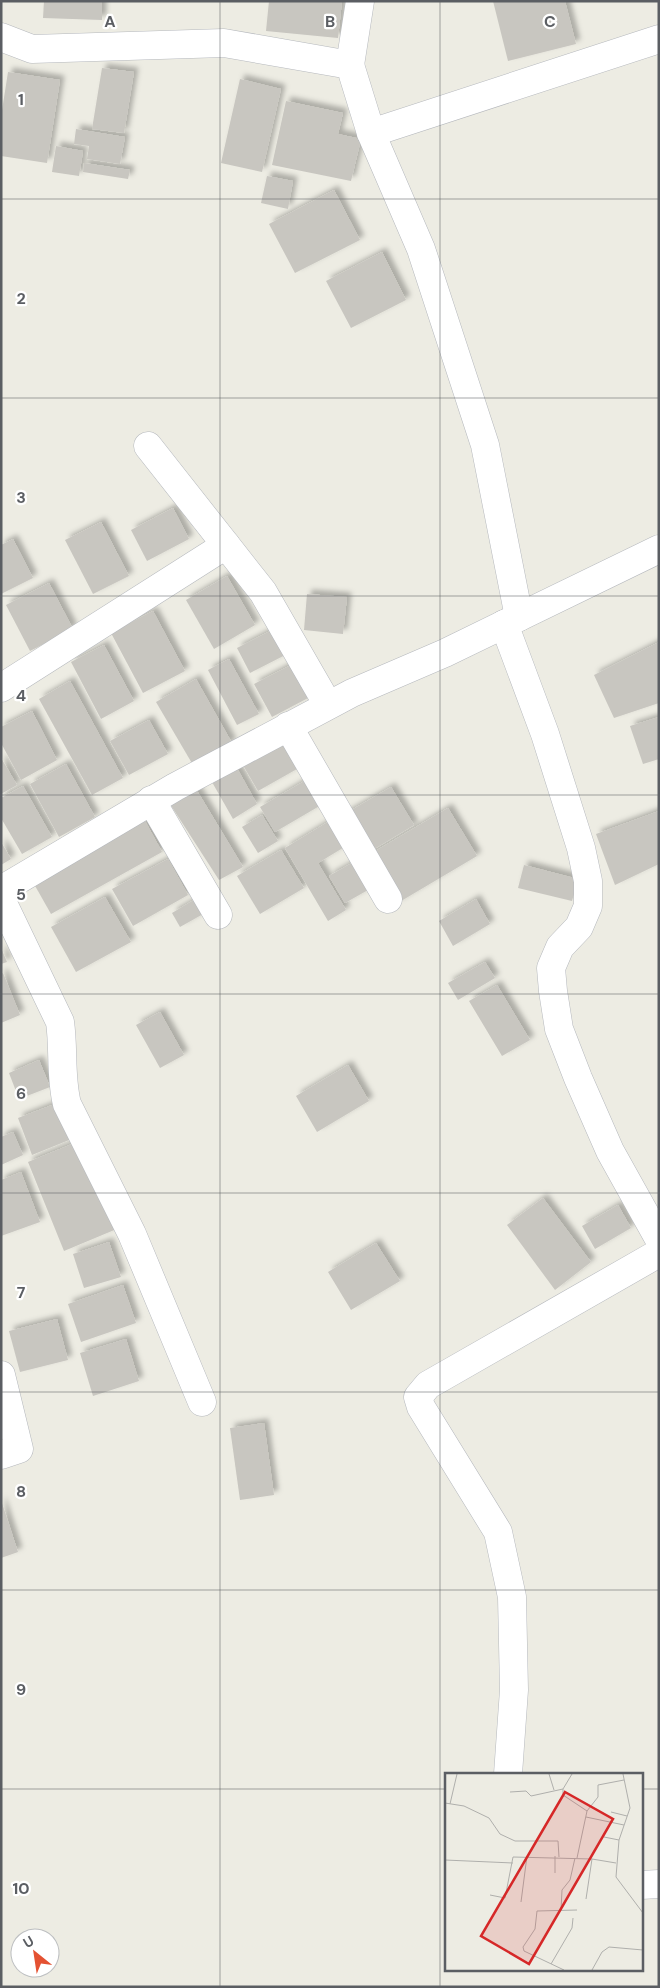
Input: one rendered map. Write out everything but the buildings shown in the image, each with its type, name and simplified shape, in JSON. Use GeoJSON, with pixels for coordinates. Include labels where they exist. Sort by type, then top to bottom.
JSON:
{"type":"FeatureCollection","features":[{"type":"Feature","properties":{"kind":"street"},"geometry":{"type":"LineString","coordinates":[[360,1],[350,65],[371,133],[421,249],[485,445],[511,621],[580,848],[588,881],[588,906],[579,927],[560,947],[551,968],[559,1029],[610,1151],[659,1239]]}},
{"type":"Feature","properties":{"kind":"street"},"geometry":{"type":"LineString","coordinates":[[1,37],[32,48],[224,43],[350,65]]}},
{"type":"Feature","properties":{"kind":"street"},"geometry":{"type":"LineString","coordinates":[[371,133],[659,39]]}},
{"type":"Feature","properties":{"kind":"street"},"geometry":{"type":"LineString","coordinates":[[148,446],[263,592],[328,705]]}},
{"type":"Feature","properties":{"kind":"street"},"geometry":{"type":"LineString","coordinates":[[1,688],[226,545]]}},
{"type":"Feature","properties":{"kind":"street"},"geometry":{"type":"LineString","coordinates":[[1,890],[151,800],[328,705],[445,653],[659,549]]}},
{"type":"Feature","properties":{"kind":"street"},"geometry":{"type":"LineString","coordinates":[[288,726],[388,899]]}},
{"type":"Feature","properties":{"kind":"street"},"geometry":{"type":"LineString","coordinates":[[151,800],[218,915]]}},
{"type":"Feature","properties":{"kind":"street"},"geometry":{"type":"LineString","coordinates":[[1,900],[60,1022],[63,1088],[66,1104],[132,1234],[202,1402]]}},
{"type":"Feature","properties":{"kind":"street"},"geometry":{"type":"LineString","coordinates":[[508,1773],[514,1690],[512,1597],[498,1532],[421,1407],[418,1398],[428,1385],[659,1253]]}},
{"type":"Feature","properties":{"kind":"street"},"geometry":{"type":"LineString","coordinates":[[1,1375],[19,1449],[1,1455]]}},
{"type":"Feature","properties":{"kind":"street"},"geometry":{"type":"LineString","coordinates":[[642,1885],[659,1884]]}}]}
